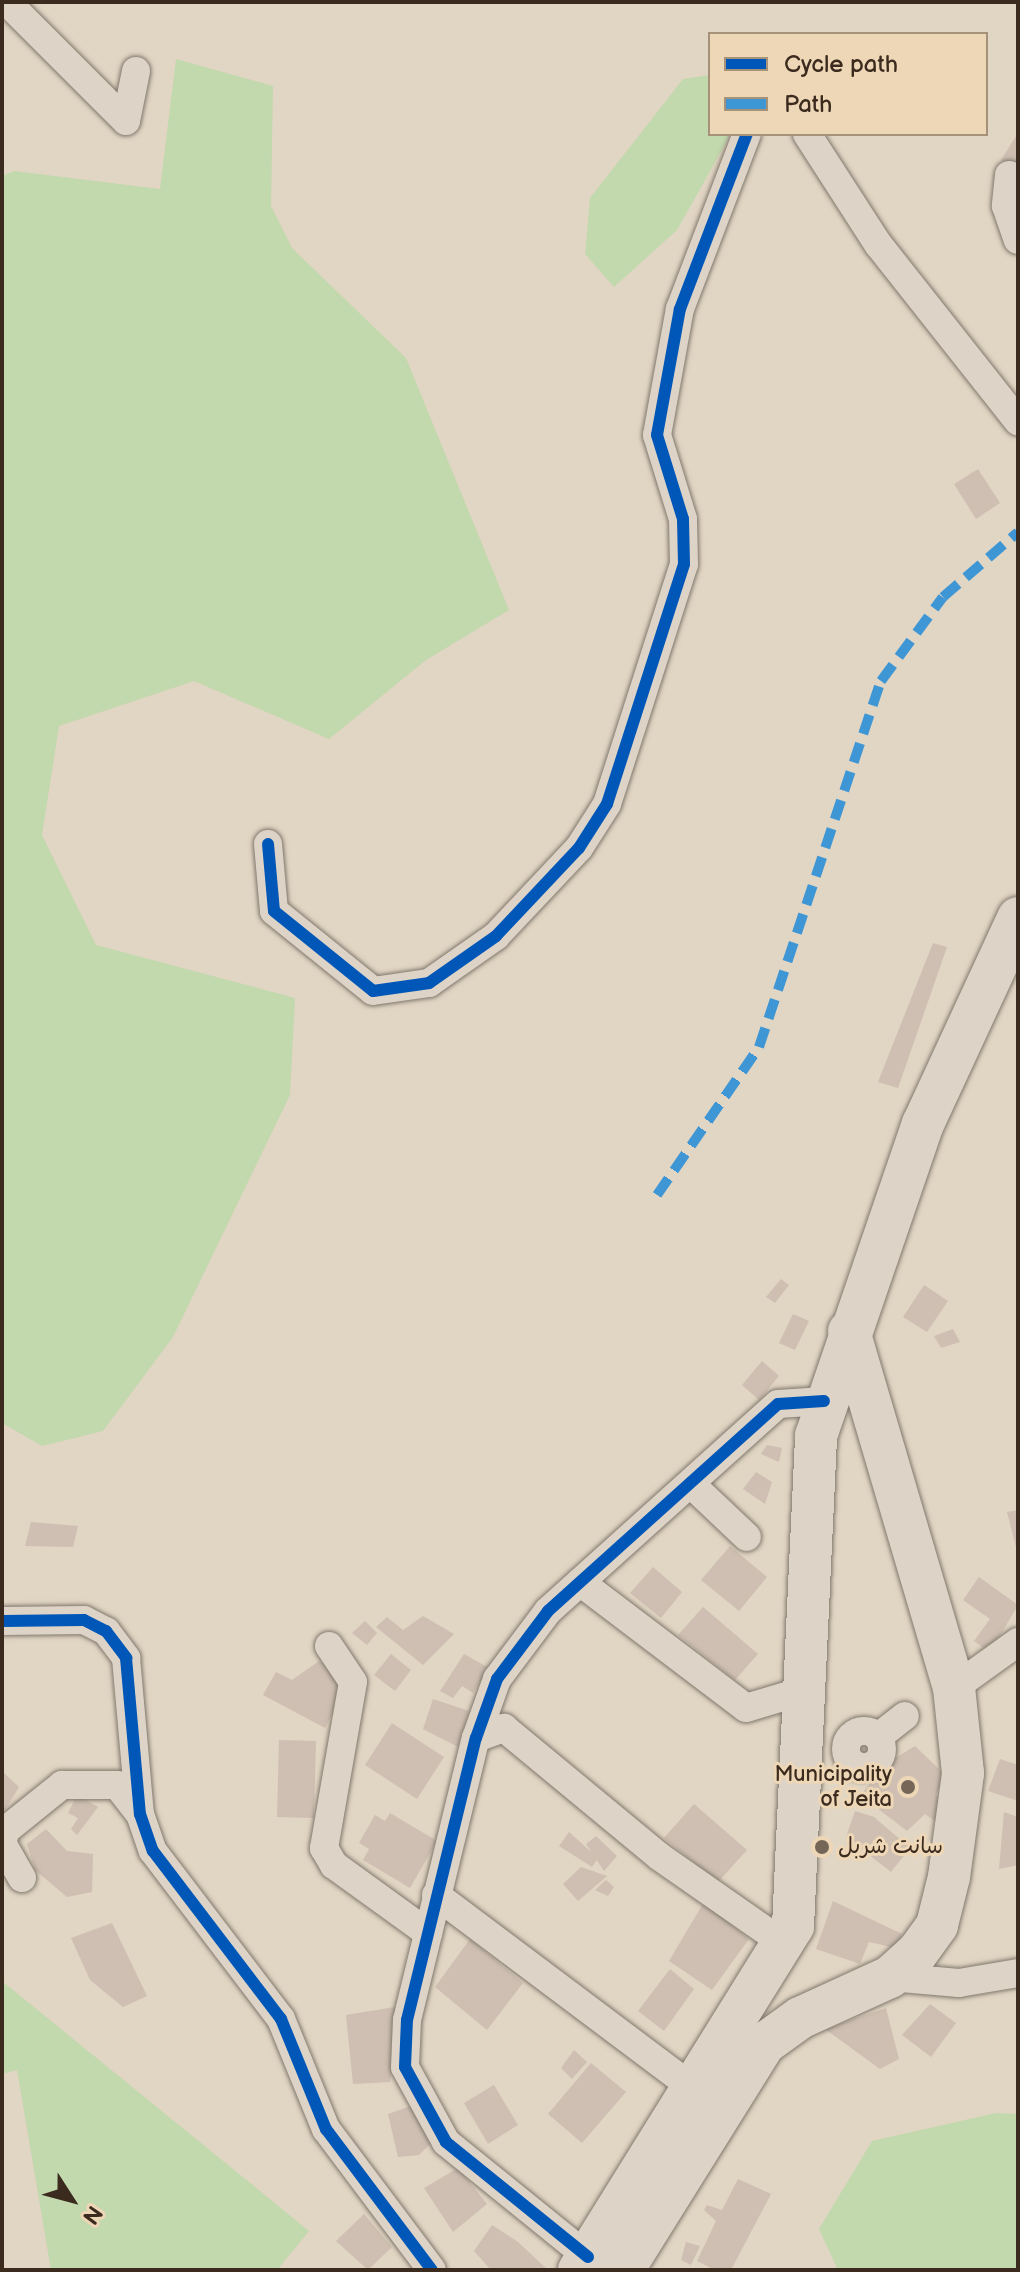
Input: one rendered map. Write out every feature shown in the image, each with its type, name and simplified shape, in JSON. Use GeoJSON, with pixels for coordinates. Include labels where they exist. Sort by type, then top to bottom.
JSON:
{"type":"FeatureCollection","features":[{"type":"Feature","properties":{"kind":"highway"},"geometry":{"type":"LineString","coordinates":[[609,2266],[693,2088],[786,1945],[800,1898],[803,1691],[824,1401],[923,1124],[1018,918]]}},
{"type":"Feature","properties":{"kind":"highway"},"geometry":{"type":"LineString","coordinates":[[609,2266],[764,2044],[800,2018],[890,1977],[937,1925],[949,1877],[963,1773],[954,1688],[875,1407],[849,1331]]}},
{"type":"Feature","properties":{"kind":"highway"},"geometry":{"type":"LineString","coordinates":[[824,1401],[843,1393],[875,1407]]}},
{"type":"Feature","properties":{"kind":"street"},"geometry":{"type":"LineString","coordinates":[[7,2],[126,121],[136,71]]}},
{"type":"Feature","properties":{"kind":"street"},"geometry":{"type":"LineString","coordinates":[[268,844],[274,911],[373,991],[429,983],[496,936],[579,848],[607,804],[684,564],[683,519],[657,435],[680,309],[746,136]]}},
{"type":"Feature","properties":{"kind":"street"},"geometry":{"type":"LineString","coordinates":[[808,136],[878,244],[1018,421]]}},
{"type":"Feature","properties":{"kind":"street"},"geometry":{"type":"LineString","coordinates":[[1009,175],[1006,206],[1018,240]]}},
{"type":"Feature","properties":{"kind":"street"},"geometry":{"type":"LineString","coordinates":[[609,2266],[446,2142],[414,2091],[406,2033],[436,1895],[476,1738],[497,1679],[521,1639],[580,1582],[693,1486],[778,1404],[824,1401]]}},
{"type":"Feature","properties":{"kind":"street"},"geometry":{"type":"LineString","coordinates":[[693,1486],[747,1537]]}},
{"type":"Feature","properties":{"kind":"street"},"geometry":{"type":"LineString","coordinates":[[580,1582],[746,1708],[803,1691]]}},
{"type":"Feature","properties":{"kind":"street"},"geometry":{"type":"LineString","coordinates":[[2,1621],[84,1620],[106,1631],[126,1658],[140,1814]]}},
{"type":"Feature","properties":{"kind":"street"},"geometry":{"type":"LineString","coordinates":[[954,1688],[1018,1642]]}},
{"type":"Feature","properties":{"kind":"street"},"geometry":{"type":"LineString","coordinates":[[329,1646],[353,1682],[324,1848],[334,1865],[428,1933]]}},
{"type":"Feature","properties":{"kind":"street"},"geometry":{"type":"LineString","coordinates":[[802,1732],[848,1740],[866,1730],[878,1737],[905,1716]]}},
{"type":"Feature","properties":{"kind":"street"},"geometry":{"type":"LineString","coordinates":[[476,1738],[504,1728],[660,1857],[786,1945]]}},
{"type":"Feature","properties":{"kind":"street"},"geometry":{"type":"LineString","coordinates":[[22,1878],[2,1843],[6,1830],[62,1785],[117,1785],[140,1814],[162,1867],[281,2019],[326,2129],[432,2270]]}},
{"type":"Feature","properties":{"kind":"street"},"geometry":{"type":"LineString","coordinates":[[436,1895],[693,2088]]}},
{"type":"Feature","properties":{"kind":"street"},"geometry":{"type":"LineString","coordinates":[[890,1977],[959,1983],[1018,1973]]}},
{"type":"Feature","properties":{"kind":"green space"},"geometry":{"type":"Polygon","coordinates":[[[176,59],[273,86],[271,206],[292,248],[406,358],[509,610],[426,660],[329,739],[194,681],[59,726],[42,835],[96,945],[295,998],[290,1095],[173,1337],[103,1431],[42,1446],[2,1423],[2,176],[14,171],[160,189],[176,59]]]}},
{"type":"Feature","properties":{"kind":"green space"},"geometry":{"type":"Polygon","coordinates":[[[708,75],[708,136],[730,136],[677,230],[614,287],[585,254],[590,198],[683,79],[708,75]]]}},
{"type":"Feature","properties":{"kind":"green space"},"geometry":{"type":"Polygon","coordinates":[[[2,1981],[309,2231],[277,2270],[51,2270],[17,2070],[2,2074],[2,1981]]]}},
{"type":"Feature","properties":{"kind":"green space"},"geometry":{"type":"Polygon","coordinates":[[[996,2113],[1018,2114],[1018,2270],[838,2270],[819,2229],[872,2141],[996,2113]]]}},
{"type":"Feature","properties":{"kind":"building"},"geometry":{"type":"Polygon","coordinates":[[[1018,133],[1018,172],[1001,160],[1018,133]]]}},
{"type":"Feature","properties":{"kind":"building"},"geometry":{"type":"Polygon","coordinates":[[[978,469],[1000,503],[976,519],[954,484],[978,469]]]}},
{"type":"Feature","properties":{"kind":"building"},"geometry":{"type":"Polygon","coordinates":[[[933,943],[947,947],[898,1088],[878,1082],[933,943]]]}},
{"type":"Feature","properties":{"kind":"building"},"geometry":{"type":"Polygon","coordinates":[[[781,1279],[789,1285],[775,1303],[766,1297],[781,1279]]]}},
{"type":"Feature","properties":{"kind":"building"},"geometry":{"type":"Polygon","coordinates":[[[924,1285],[948,1301],[927,1332],[903,1317],[924,1285]]]}},
{"type":"Feature","properties":{"kind":"building"},"geometry":{"type":"Polygon","coordinates":[[[793,1314],[809,1321],[795,1350],[779,1343],[793,1314]]]}},
{"type":"Feature","properties":{"kind":"building"},"geometry":{"type":"Polygon","coordinates":[[[953,1329],[960,1342],[941,1348],[934,1336],[953,1329]]]}},
{"type":"Feature","properties":{"kind":"building"},"geometry":{"type":"Polygon","coordinates":[[[762,1361],[779,1376],[759,1400],[742,1385],[762,1361]]]}},
{"type":"Feature","properties":{"kind":"building"},"geometry":{"type":"Polygon","coordinates":[[[767,1445],[782,1448],[779,1462],[761,1454],[767,1445]]]}},
{"type":"Feature","properties":{"kind":"building"},"geometry":{"type":"Polygon","coordinates":[[[756,1472],[772,1482],[765,1504],[743,1489],[756,1472]]]}},
{"type":"Feature","properties":{"kind":"building"},"geometry":{"type":"Polygon","coordinates":[[[1018,1510],[1018,1555],[1007,1512],[1018,1510]]]}},
{"type":"Feature","properties":{"kind":"building"},"geometry":{"type":"Polygon","coordinates":[[[31,1522],[78,1526],[73,1547],[25,1546],[31,1522]]]}},
{"type":"Feature","properties":{"kind":"building"},"geometry":{"type":"Polygon","coordinates":[[[730,1546],[767,1577],[739,1611],[701,1580],[730,1546]]]}},
{"type":"Feature","properties":{"kind":"building"},"geometry":{"type":"Polygon","coordinates":[[[653,1567],[682,1592],[661,1618],[630,1593],[653,1567]]]}},
{"type":"Feature","properties":{"kind":"building"},"geometry":{"type":"Polygon","coordinates":[[[979,1577],[1018,1605],[990,1653],[974,1641],[990,1619],[963,1600],[979,1577]]]}},
{"type":"Feature","properties":{"kind":"building"},"geometry":{"type":"Polygon","coordinates":[[[703,1607],[758,1654],[735,1680],[678,1635],[703,1607]]]}},
{"type":"Feature","properties":{"kind":"building"},"geometry":{"type":"Polygon","coordinates":[[[423,1616],[454,1634],[423,1665],[376,1627],[387,1617],[403,1630],[423,1616]]]}},
{"type":"Feature","properties":{"kind":"building"},"geometry":{"type":"Polygon","coordinates":[[[365,1621],[377,1633],[367,1645],[352,1633],[365,1621]]]}},
{"type":"Feature","properties":{"kind":"building"},"geometry":{"type":"Polygon","coordinates":[[[391,1654],[411,1670],[395,1691],[374,1675],[391,1654]]]}},
{"type":"Feature","properties":{"kind":"building"},"geometry":{"type":"Polygon","coordinates":[[[464,1654],[489,1668],[473,1693],[462,1686],[453,1698],[440,1691],[464,1654]]]}},
{"type":"Feature","properties":{"kind":"building"},"geometry":{"type":"Polygon","coordinates":[[[319,1661],[349,1681],[325,1728],[263,1695],[276,1672],[292,1680],[319,1661]]]}},
{"type":"Feature","properties":{"kind":"building"},"geometry":{"type":"Polygon","coordinates":[[[433,1699],[469,1711],[458,1747],[423,1729],[433,1699]]]}},
{"type":"Feature","properties":{"kind":"building"},"geometry":{"type":"Polygon","coordinates":[[[392,1723],[444,1757],[417,1799],[365,1765],[392,1723]]]}},
{"type":"Feature","properties":{"kind":"building"},"geometry":{"type":"Polygon","coordinates":[[[279,1740],[316,1741],[314,1818],[277,1817],[279,1740]]]}},
{"type":"Feature","properties":{"kind":"building"},"geometry":{"type":"Polygon","coordinates":[[[915,1746],[945,1775],[936,1795],[948,1811],[935,1821],[925,1814],[907,1831],[860,1795],[889,1762],[915,1746]]]}},
{"type":"Feature","properties":{"kind":"building"},"geometry":{"type":"Polygon","coordinates":[[[1000,1759],[1018,1765],[1018,1801],[988,1791],[1000,1759]]]}},
{"type":"Feature","properties":{"kind":"building"},"geometry":{"type":"Polygon","coordinates":[[[2,1771],[19,1787],[2,1815],[2,1771]]]}},
{"type":"Feature","properties":{"kind":"building"},"geometry":{"type":"Polygon","coordinates":[[[77,1795],[98,1807],[77,1835],[71,1829],[78,1818],[68,1813],[77,1795]]]}},
{"type":"Feature","properties":{"kind":"building"},"geometry":{"type":"Polygon","coordinates":[[[694,1804],[747,1850],[718,1882],[664,1838],[694,1804]]]}},
{"type":"Feature","properties":{"kind":"building"},"geometry":{"type":"Polygon","coordinates":[[[855,1811],[874,1817],[910,1848],[891,1872],[846,1837],[855,1811]]]}},
{"type":"Feature","properties":{"kind":"building"},"geometry":{"type":"Polygon","coordinates":[[[1004,1812],[1018,1817],[1018,1865],[999,1869],[1004,1812]]]}},
{"type":"Feature","properties":{"kind":"building"},"geometry":{"type":"Polygon","coordinates":[[[390,1813],[437,1841],[410,1888],[363,1860],[369,1849],[359,1843],[375,1815],[385,1821],[390,1813]]]}},
{"type":"Feature","properties":{"kind":"building"},"geometry":{"type":"Polygon","coordinates":[[[46,1829],[67,1851],[93,1854],[92,1892],[67,1897],[35,1870],[27,1844],[46,1829]]]}},
{"type":"Feature","properties":{"kind":"building"},"geometry":{"type":"Polygon","coordinates":[[[569,1832],[598,1858],[592,1867],[559,1846],[569,1832]]]}},
{"type":"Feature","properties":{"kind":"building"},"geometry":{"type":"Polygon","coordinates":[[[596,1836],[617,1856],[604,1871],[586,1844],[596,1836]]]}},
{"type":"Feature","properties":{"kind":"building"},"geometry":{"type":"Polygon","coordinates":[[[581,1867],[607,1876],[578,1901],[563,1884],[581,1867]]]}},
{"type":"Feature","properties":{"kind":"building"},"geometry":{"type":"Polygon","coordinates":[[[606,1880],[614,1887],[608,1896],[595,1890],[606,1880]]]}},
{"type":"Feature","properties":{"kind":"building"},"geometry":{"type":"Polygon","coordinates":[[[833,1901],[902,1934],[895,1948],[869,1942],[860,1964],[816,1949],[833,1901]]]}},
{"type":"Feature","properties":{"kind":"building"},"geometry":{"type":"Polygon","coordinates":[[[704,1902],[749,1939],[712,1990],[669,1961],[704,1902]]]}},
{"type":"Feature","properties":{"kind":"building"},"geometry":{"type":"Polygon","coordinates":[[[112,1923],[147,1996],[123,2007],[90,1980],[71,1938],[112,1923]]]}},
{"type":"Feature","properties":{"kind":"building"},"geometry":{"type":"Polygon","coordinates":[[[470,1939],[523,1983],[487,2030],[435,1987],[470,1939]]]}},
{"type":"Feature","properties":{"kind":"building"},"geometry":{"type":"Polygon","coordinates":[[[670,1969],[694,1989],[664,2031],[638,2011],[670,1969]]]}},
{"type":"Feature","properties":{"kind":"building"},"geometry":{"type":"Polygon","coordinates":[[[930,2004],[956,2023],[931,2057],[902,2035],[930,2004]]]}},
{"type":"Feature","properties":{"kind":"building"},"geometry":{"type":"Polygon","coordinates":[[[395,2007],[402,2015],[390,2082],[353,2084],[346,2015],[395,2007]]]}},
{"type":"Feature","properties":{"kind":"building"},"geometry":{"type":"Polygon","coordinates":[[[886,2008],[899,2059],[880,2069],[825,2029],[886,2008]]]}},
{"type":"Feature","properties":{"kind":"building"},"geometry":{"type":"Polygon","coordinates":[[[574,2050],[587,2062],[572,2079],[561,2068],[574,2050]]]}},
{"type":"Feature","properties":{"kind":"building"},"geometry":{"type":"Polygon","coordinates":[[[591,2063],[626,2092],[582,2143],[548,2114],[591,2063]]]}},
{"type":"Feature","properties":{"kind":"building"},"geometry":{"type":"Polygon","coordinates":[[[494,2085],[518,2125],[488,2144],[464,2103],[494,2085]]]}},
{"type":"Feature","properties":{"kind":"building"},"geometry":{"type":"Polygon","coordinates":[[[417,2104],[433,2141],[419,2155],[398,2157],[388,2114],[417,2104]]]}},
{"type":"Feature","properties":{"kind":"building"},"geometry":{"type":"Polygon","coordinates":[[[458,2168],[487,2204],[453,2232],[424,2188],[458,2168]]]}},
{"type":"Feature","properties":{"kind":"building"},"geometry":{"type":"Polygon","coordinates":[[[738,2179],[771,2194],[731,2270],[715,2270],[697,2261],[716,2221],[704,2210],[707,2205],[722,2210],[738,2179]]]}},
{"type":"Feature","properties":{"kind":"building"},"geometry":{"type":"Polygon","coordinates":[[[364,2214],[392,2247],[368,2270],[336,2241],[364,2214]]]}},
{"type":"Feature","properties":{"kind":"building"},"geometry":{"type":"Polygon","coordinates":[[[492,2225],[518,2242],[548,2270],[491,2270],[474,2251],[492,2225]]]}},
{"type":"Feature","properties":{"kind":"building"},"geometry":{"type":"Polygon","coordinates":[[[686,2242],[700,2246],[691,2265],[681,2260],[686,2242]]]}},
{"type":"Feature","properties":{"kind":"marked path"},"geometry":{"type":"LineString","coordinates":[[657,1195],[759,1047],[881,681],[943,597],[1018,532]]}},
{"type":"Feature","properties":{"kind":"cycle path"},"geometry":{"type":"LineString","coordinates":[[268,844],[274,911],[373,991],[429,983],[496,936],[579,848],[607,804],[684,564],[683,519],[657,435],[680,309],[746,136]]}},
{"type":"Feature","properties":{"kind":"cycle path"},"geometry":{"type":"LineString","coordinates":[[588,2257],[446,2142],[405,2067],[407,2020],[476,1738],[497,1679],[548,1611],[778,1404],[824,1401]]}},
{"type":"Feature","properties":{"kind":"cycle path"},"geometry":{"type":"LineString","coordinates":[[2,1621],[84,1620],[106,1631],[126,1658],[140,1814],[153,1851],[281,2019],[326,2129],[432,2270]]}},
{"type":"Feature","properties":{"kind":"place","name":"Municipality of Jeita"},"geometry":{"type":"Point","coordinates":[908,1787]}},
{"type":"Feature","properties":{"kind":"place","name":"سانت شربل"},"geometry":{"type":"Point","coordinates":[822,1847]}}]}
